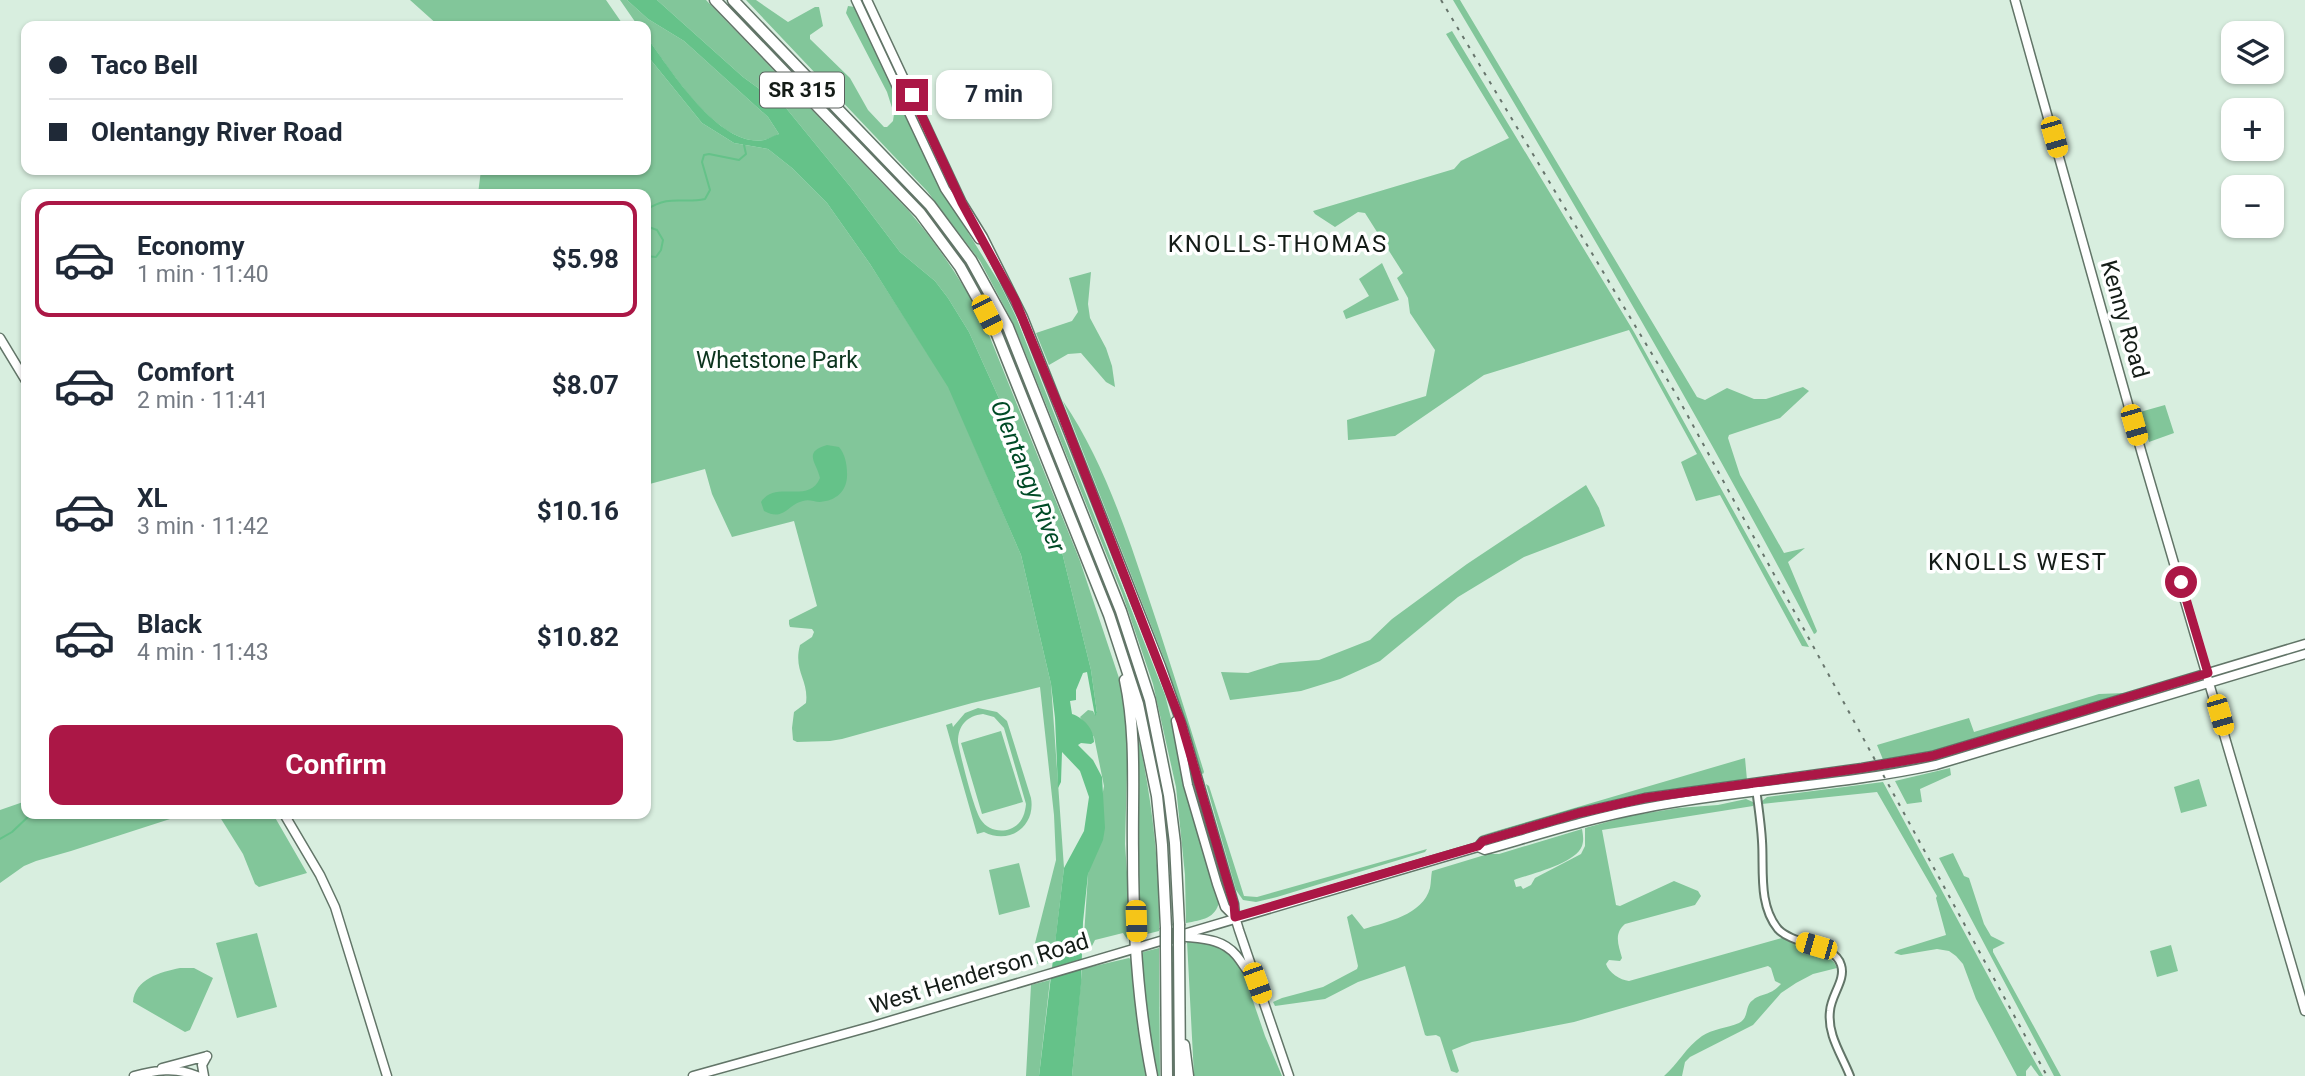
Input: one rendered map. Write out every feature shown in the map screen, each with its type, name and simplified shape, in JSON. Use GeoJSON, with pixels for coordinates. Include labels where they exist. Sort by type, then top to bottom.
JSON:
{"type":"FeatureCollection","features":[{"type":"Feature","properties":{"kind":"highway","name":"SR 315"},"geometry":{"type":"LineString","coordinates":[[715,0],[928,223],[960,267],[985,310],[1012,370],[1109,615],[1138,704],[1153,774],[1162,845],[1166,928],[1167,1076]]}},
{"type":"Feature","properties":{"kind":"highway","name":"SR 315"},"geometry":{"type":"LineString","coordinates":[[733,0],[930,205],[971,260],[1008,327],[1121,611],[1150,700],[1169,794],[1176,855],[1180,1076]]}},
{"type":"Feature","properties":{"kind":"highway"},"geometry":{"type":"LineString","coordinates":[[1109,615],[1130,706],[1137,946],[1152,1076]]}},
{"type":"Feature","properties":{"kind":"highway"},"geometry":{"type":"LineString","coordinates":[[1180,1029],[1187,1056],[1188,1076]]}},
{"type":"Feature","properties":{"kind":"main road"},"geometry":{"type":"LineString","coordinates":[[856,0],[944,189],[995,262]]}},
{"type":"Feature","properties":{"kind":"main road"},"geometry":{"type":"LineString","coordinates":[[867,0],[962,203],[1019,309],[1161,666],[1185,734],[1231,892],[1235,917],[1289,1076]]}},
{"type":"Feature","properties":{"kind":"main road","name":"Kenny Road"},"geometry":{"type":"LineString","coordinates":[[2015,0],[2143,454],[2305,1011]]}},
{"type":"Feature","properties":{"kind":"main road"},"geometry":{"type":"LineString","coordinates":[[0,338],[21,374]]}},
{"type":"Feature","properties":{"kind":"main road","name":"West Henderson Road"},"geometry":{"type":"LineString","coordinates":[[1478,846],[1485,850],[1582,822],[1647,807],[1888,775],[1936,765],[2209,678],[2305,643]]}},
{"type":"Feature","properties":{"kind":"main road","name":"West Henderson Road"},"geometry":{"type":"LineString","coordinates":[[693,1076],[1137,946],[1177,939],[1235,917],[1478,846],[1483,841],[1613,805],[1932,756],[2209,678],[2305,654]]}},
{"type":"Feature","properties":{"kind":"main road"},"geometry":{"type":"LineString","coordinates":[[287,819],[320,875],[335,907],[387,1076]]}},
{"type":"Feature","properties":{"kind":"main road"},"geometry":{"type":"LineString","coordinates":[[1177,939],[1209,939],[1225,945],[1257,983]]}},
{"type":"Feature","properties":{"kind":"main road"},"geometry":{"type":"LineString","coordinates":[[134,1076],[207,1056],[202,1065],[204,1076]]}},
{"type":"Feature","properties":{"kind":"main road"},"geometry":{"type":"LineString","coordinates":[[146,1073],[172,1070],[197,1076]]}},
{"type":"Feature","properties":{"kind":"street"},"geometry":{"type":"LineString","coordinates":[[1755,782],[1764,891],[1774,923],[1791,939],[1832,953],[1841,965],[1841,979],[1832,997],[1829,1022],[1833,1039],[1850,1076]]}},
{"type":"Feature","properties":{"kind":"green space"},"geometry":{"type":"Polygon","coordinates":[[[410,0],[606,0],[621,21],[433,21],[410,0]]]}},
{"type":"Feature","properties":{"kind":"green space"},"geometry":{"type":"Polygon","coordinates":[[[620,0],[627,0],[648,19],[684,41],[768,117],[779,134],[764,140],[747,139],[729,132],[696,103],[651,43],[651,21],[635,21],[620,0]]]}},
{"type":"Feature","properties":{"kind":"green space"},"geometry":{"type":"Polygon","coordinates":[[[657,0],[706,0],[908,210],[948,263],[983,320],[1080,561],[1120,681],[1128,735],[1125,844],[1131,929],[1127,939],[1123,933],[1095,940],[1090,950],[1083,952],[1088,874],[1104,786],[1094,737],[1080,717],[1088,710],[1095,715],[1097,713],[1091,670],[1059,540],[1039,487],[969,332],[935,281],[900,252],[786,108],[743,77],[657,0]]]}},
{"type":"Feature","properties":{"kind":"green space"},"geometry":{"type":"Polygon","coordinates":[[[746,0],[756,0],[788,22],[819,7],[823,26],[810,35],[810,39],[850,78],[868,110],[887,127],[893,121],[894,114],[887,92],[846,13],[848,6],[855,7],[938,184],[1000,284],[1016,317],[1165,695],[1219,902],[1211,915],[1186,923],[1185,875],[1176,787],[1153,684],[1122,593],[1014,325],[980,261],[927,191],[746,0]]]}},
{"type":"Feature","properties":{"kind":"green space"},"geometry":{"type":"Polygon","coordinates":[[[1453,0],[1460,0],[1697,397],[1705,400],[1727,388],[1754,399],[1766,399],[1803,387],[1809,391],[1780,418],[1729,435],[1728,438],[1740,475],[1784,553],[1805,548],[1788,562],[1816,633],[1814,634],[1638,314],[1453,0]]]}},
{"type":"Feature","properties":{"kind":"green space"},"geometry":{"type":"Polygon","coordinates":[[[1452,31],[1634,332],[1809,647],[1802,646],[1720,495],[1696,501],[1681,462],[1697,454],[1629,330],[1484,375],[1395,436],[1348,440],[1347,420],[1426,396],[1435,350],[1410,313],[1408,298],[1397,278],[1403,273],[1365,213],[1358,212],[1335,227],[1313,211],[1454,169],[1461,161],[1509,138],[1446,34],[1452,31]]]}},
{"type":"Feature","properties":{"kind":"green space","name":"Whetstone Park"},"geometry":{"type":"Polygon","coordinates":[[[651,60],[702,123],[734,143],[768,149],[792,168],[827,203],[870,264],[949,387],[1021,555],[1051,684],[1064,868],[1053,961],[1037,964],[1035,943],[1056,860],[1054,815],[1040,687],[842,739],[793,740],[794,712],[806,703],[798,654],[800,645],[812,637],[814,632],[812,629],[790,627],[789,620],[817,606],[794,521],[732,537],[712,494],[705,469],[651,484],[651,189],[479,189],[480,175],[651,175],[651,60]]]}},
{"type":"Feature","properties":{"kind":"green space"},"geometry":{"type":"Polygon","coordinates":[[[1382,263],[1399,300],[1346,319],[1343,311],[1369,296],[1359,279],[1382,263]]]}},
{"type":"Feature","properties":{"kind":"green space"},"geometry":{"type":"Polygon","coordinates":[[[1091,272],[1088,304],[1090,318],[1106,348],[1115,387],[1106,382],[1081,353],[1068,354],[1049,365],[1036,333],[1072,321],[1078,312],[1069,278],[1091,272]]]}},
{"type":"Feature","properties":{"kind":"green space"},"geometry":{"type":"Polygon","coordinates":[[[1063,401],[1089,445],[1120,515],[1168,656],[1203,774],[1198,772],[1165,661],[1063,401]]]}},
{"type":"Feature","properties":{"kind":"green space"},"geometry":{"type":"Polygon","coordinates":[[[2165,405],[2174,433],[2149,442],[2140,412],[2165,405]]]}},
{"type":"Feature","properties":{"kind":"green space"},"geometry":{"type":"Polygon","coordinates":[[[1586,485],[1599,508],[1605,526],[1524,557],[1458,597],[1380,661],[1340,679],[1301,691],[1230,700],[1221,672],[1248,673],[1280,663],[1319,660],[1370,640],[1392,619],[1467,564],[1586,485]]]}},
{"type":"Feature","properties":{"kind":"green space"},"geometry":{"type":"Polygon","coordinates":[[[2125,693],[1925,754],[1884,762],[1877,745],[1969,718],[1974,732],[2099,694],[2125,693]]]}},
{"type":"Feature","properties":{"kind":"green space"},"geometry":{"type":"Polygon","coordinates":[[[978,708],[997,712],[1007,721],[1031,798],[1029,817],[1025,825],[1011,835],[984,832],[977,834],[946,725],[952,723],[953,727],[965,713],[978,708]],[[983,714],[968,719],[962,726],[958,742],[978,814],[990,828],[1002,831],[1020,822],[1026,804],[1004,728],[994,717],[983,714]]]}},
{"type":"Feature","properties":{"kind":"green space"},"geometry":{"type":"Polygon","coordinates":[[[1136,726],[1154,828],[1159,905],[1159,931],[1143,935],[1137,880],[1136,726]]]}},
{"type":"Feature","properties":{"kind":"green space"},"geometry":{"type":"Polygon","coordinates":[[[1001,731],[1023,802],[982,814],[961,743],[1001,731]]]}},
{"type":"Feature","properties":{"kind":"green space"},"geometry":{"type":"Polygon","coordinates":[[[1745,758],[1747,780],[1624,798],[1479,836],[1745,758]]]}},
{"type":"Feature","properties":{"kind":"green space"},"geometry":{"type":"Polygon","coordinates":[[[1950,768],[1951,775],[1920,789],[1922,802],[1907,804],[1895,781],[1950,768]]]}},
{"type":"Feature","properties":{"kind":"green space"},"geometry":{"type":"Polygon","coordinates":[[[2199,779],[2207,806],[2181,813],[2174,787],[2199,779]]]}},
{"type":"Feature","properties":{"kind":"green space"},"geometry":{"type":"Polygon","coordinates":[[[1883,782],[2043,1076],[2039,1076],[2031,1065],[2026,1076],[2017,1076],[1976,999],[1963,964],[1956,956],[1949,951],[1937,949],[1901,955],[1894,953],[1946,935],[1937,896],[1877,792],[1762,804],[1767,797],[1883,782]]]}},
{"type":"Feature","properties":{"kind":"green space"},"geometry":{"type":"Polygon","coordinates":[[[1206,784],[1209,786],[1244,896],[1257,897],[1427,849],[1425,852],[1277,897],[1256,902],[1243,900],[1236,890],[1206,784]]]}},
{"type":"Feature","properties":{"kind":"green space"},"geometry":{"type":"Polygon","coordinates":[[[1746,799],[1753,802],[1753,806],[1602,830],[1616,905],[1620,906],[1674,881],[1698,891],[1701,896],[1695,905],[1625,924],[1621,928],[1618,945],[1622,958],[1620,961],[1609,960],[1606,964],[1619,978],[1629,981],[1782,938],[1820,952],[1834,962],[1837,968],[1813,974],[1781,993],[1753,1025],[1690,1057],[1685,1062],[1682,1076],[1664,1076],[1696,1040],[1710,1032],[1739,1023],[1745,1018],[1750,1002],[1781,984],[1775,981],[1771,968],[1768,966],[1574,1022],[1472,1042],[1452,1050],[1459,1071],[1457,1073],[1451,1071],[1440,1037],[1425,1035],[1405,966],[1358,982],[1325,999],[1275,1006],[1273,1002],[1323,987],[1357,969],[1347,917],[1352,914],[1364,929],[1403,916],[1420,905],[1426,897],[1432,871],[1582,829],[1583,844],[1578,852],[1562,863],[1514,880],[1516,887],[1521,886],[1523,889],[1531,885],[1535,878],[1581,854],[1585,846],[1585,828],[1629,816],[1746,799]]]}},
{"type":"Feature","properties":{"kind":"green space"},"geometry":{"type":"Polygon","coordinates":[[[21,803],[21,819],[170,819],[36,861],[0,883],[0,810],[21,803]]]}},
{"type":"Feature","properties":{"kind":"green space"},"geometry":{"type":"Polygon","coordinates":[[[221,819],[276,819],[307,873],[259,887],[255,884],[243,854],[221,819]]]}},
{"type":"Feature","properties":{"kind":"green space"},"geometry":{"type":"Polygon","coordinates":[[[1953,853],[1964,876],[1969,878],[1984,924],[1991,936],[2005,943],[1993,949],[1993,952],[2061,1076],[2054,1076],[1939,858],[1953,853]]]}},
{"type":"Feature","properties":{"kind":"green space"},"geometry":{"type":"Polygon","coordinates":[[[1019,863],[1030,907],[999,915],[989,870],[1019,863]]]}},
{"type":"Feature","properties":{"kind":"green space"},"geometry":{"type":"Polygon","coordinates":[[[257,933],[277,1007],[237,1018],[216,943],[257,933]]]}},
{"type":"Feature","properties":{"kind":"green space"},"geometry":{"type":"Polygon","coordinates":[[[1203,940],[1227,949],[1241,966],[1282,1076],[1194,1076],[1187,941],[1203,940]]]}},
{"type":"Feature","properties":{"kind":"green space"},"geometry":{"type":"Polygon","coordinates":[[[2171,945],[2178,971],[2157,977],[2150,951],[2171,945]]]}},
{"type":"Feature","properties":{"kind":"green space"},"geometry":{"type":"Polygon","coordinates":[[[1159,948],[1160,1076],[1155,1076],[1149,1049],[1141,956],[1143,952],[1159,948]]]}},
{"type":"Feature","properties":{"kind":"green space"},"geometry":{"type":"Polygon","coordinates":[[[1129,958],[1133,961],[1135,997],[1149,1076],[1072,1076],[1082,969],[1129,958]]]}},
{"type":"Feature","properties":{"kind":"green space"},"geometry":{"type":"Polygon","coordinates":[[[180,968],[194,968],[213,978],[190,1030],[185,1032],[133,1002],[143,982],[157,974],[180,968]]]}},
{"type":"Feature","properties":{"kind":"green space"},"geometry":{"type":"Polygon","coordinates":[[[1050,980],[1039,1076],[1026,1076],[1031,985],[1050,980]]]}},
{"type":"Feature","properties":{"kind":"water","name":"Olentangy River"},"geometry":{"type":"Polygon","coordinates":[[[627,0],[657,0],[743,77],[786,108],[900,252],[935,281],[969,332],[1039,487],[1059,540],[1091,670],[1097,713],[1095,716],[1087,672],[1083,673],[1076,690],[1076,700],[1070,701],[1072,714],[1087,725],[1094,737],[1091,744],[1078,745],[1093,760],[1102,777],[1105,828],[1103,840],[1088,874],[1072,1076],[1039,1076],[1064,868],[1084,831],[1089,797],[1080,771],[1062,752],[1061,782],[1058,788],[1051,684],[1021,555],[948,387],[870,264],[827,203],[792,168],[768,149],[734,143],[702,123],[651,60],[651,43],[696,103],[729,131],[747,139],[764,140],[779,134],[768,117],[684,41],[648,19],[627,0]]]}},
{"type":"Feature","properties":{"kind":"water"},"geometry":{"type":"Polygon","coordinates":[[[827,445],[839,447],[845,459],[847,479],[840,494],[826,501],[807,500],[781,513],[771,514],[764,511],[761,502],[767,495],[808,490],[815,486],[820,478],[813,455],[819,448],[827,445]]]}},
{"type":"Feature","properties":{"kind":"waterway"},"geometry":{"type":"LineString","coordinates":[[651,207],[662,202],[705,199],[710,190],[702,162],[704,155],[739,160],[746,154],[744,145]]}},
{"type":"Feature","properties":{"kind":"waterway"},"geometry":{"type":"LineString","coordinates":[[651,228],[657,230],[663,240],[656,257],[651,256]]}},
{"type":"Feature","properties":{"kind":"waterway"},"geometry":{"type":"LineString","coordinates":[[0,839],[26,819]]}},
{"type":"Feature","properties":{"kind":"railway"},"geometry":{"type":"LineString","coordinates":[[1441,0],[1677,396],[2047,1076]]}},
{"type":"Feature","properties":{"kind":"district","name":"KNOLLS-THOMAS"},"geometry":{"type":"Point","coordinates":[1278,244]}},
{"type":"Feature","properties":{"kind":"district","name":"KNOLLS WEST"},"geometry":{"type":"Point","coordinates":[2018,562]}},
{"type":"Feature","properties":{"kind":"route"},"geometry":{"type":"LineString","coordinates":[[912,95],[962,203],[1015,300],[1132,592],[1185,734],[1234,904],[1235,917],[1478,846],[1483,841],[1579,813],[1645,798],[1932,756],[2208,673],[2181,582]]}}]}
